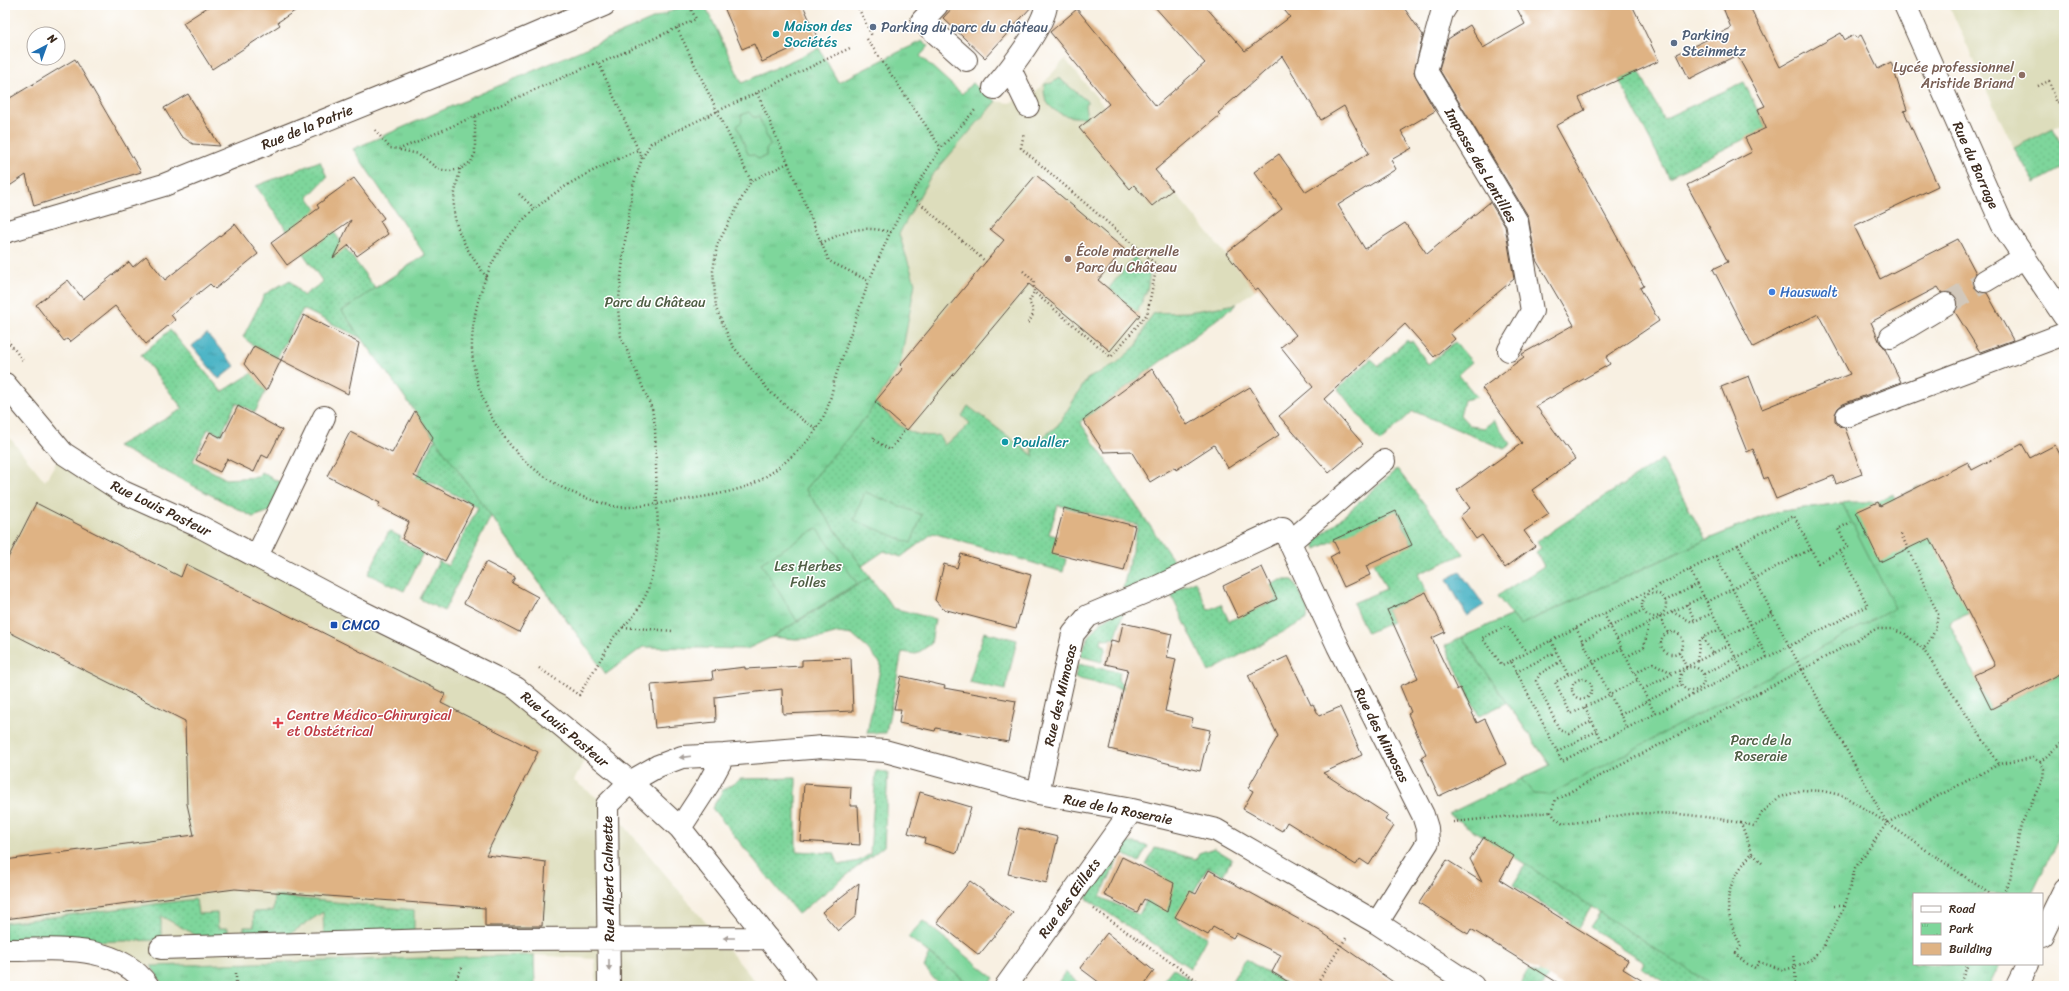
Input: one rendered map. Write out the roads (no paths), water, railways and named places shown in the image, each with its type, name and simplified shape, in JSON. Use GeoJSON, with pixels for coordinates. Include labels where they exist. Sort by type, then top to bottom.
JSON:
{"type":"FeatureCollection","features":[{"type":"Feature","properties":{"kind":"street","name":"Rue de la Patrie"},"geometry":{"type":"LineString","coordinates":[[5,232],[164,185],[487,55],[604,5]]}},
{"type":"Feature","properties":{"kind":"street"},"geometry":{"type":"LineString","coordinates":[[937,5],[922,21],[966,60]]}},
{"type":"Feature","properties":{"kind":"street"},"geometry":{"type":"LineString","coordinates":[[994,88],[1010,69],[1033,35],[1046,5]]}},
{"type":"Feature","properties":{"kind":"street","name":"Impasse des Lentilles"},"geometry":{"type":"LineString","coordinates":[[1447,5],[1442,13],[1426,71],[1517,222],[1532,311],[1509,350]]}},
{"type":"Feature","properties":{"kind":"street","name":"Rue du Barrage"},"geometry":{"type":"LineString","coordinates":[[1905,5],[2002,224],[2064,316]]}},
{"type":"Feature","properties":{"kind":"street"},"geometry":{"type":"LineString","coordinates":[[1010,69],[1028,106]]}},
{"type":"Feature","properties":{"kind":"street"},"geometry":{"type":"LineString","coordinates":[[1985,281],[2025,257]]}},
{"type":"Feature","properties":{"kind":"street"},"geometry":{"type":"LineString","coordinates":[[1891,337],[1946,304]]}},
{"type":"Feature","properties":{"kind":"street"},"geometry":{"type":"LineString","coordinates":[[1847,416],[2064,334]]}},
{"type":"Feature","properties":{"kind":"street","name":"Rue Louis Pasteur"},"geometry":{"type":"LineString","coordinates":[[5,384],[64,453],[123,492],[201,527],[348,605],[516,688],[630,782],[680,828],[806,986]]}},
{"type":"Feature","properties":{"kind":"street"},"geometry":{"type":"LineString","coordinates":[[257,556],[324,417]]}},
{"type":"Feature","properties":{"kind":"street"},"geometry":{"type":"LineString","coordinates":[[1290,542],[1384,461]]}},
{"type":"Feature","properties":{"kind":"street","name":"Rue des Mimosas"},"geometry":{"type":"LineString","coordinates":[[1038,793],[1073,634],[1088,616],[1157,587],[1283,528],[1338,646],[1423,815],[1427,828],[1428,842],[1369,919]]}},
{"type":"Feature","properties":{"kind":"street","name":"Rue de la Roseraie"},"geometry":{"type":"LineString","coordinates":[[630,782],[658,766],[682,756],[724,755],[824,747],[885,751],[1038,793],[1132,810],[1216,830],[1369,919],[1463,984]]}},
{"type":"Feature","properties":{"kind":"street"},"geometry":{"type":"LineString","coordinates":[[680,828],[708,786],[724,755]]}},
{"type":"Feature","properties":{"kind":"street","name":"Rue Albert Calmette"},"geometry":{"type":"LineString","coordinates":[[609,986],[606,805],[630,782]]}},
{"type":"Feature","properties":{"kind":"street","name":"Rue des Œillets"},"geometry":{"type":"LineString","coordinates":[[1006,986],[1132,810]]}},
{"type":"Feature","properties":{"kind":"street"},"geometry":{"type":"LineString","coordinates":[[2043,933],[2064,890]]}},
{"type":"Feature","properties":{"kind":"street"},"geometry":{"type":"LineString","coordinates":[[162,948],[469,939],[768,938]]}},
{"type":"Feature","properties":{"kind":"street"},"geometry":{"type":"LineString","coordinates":[[5,950],[85,950],[107,956],[127,966],[148,986]]}},
{"type":"Feature","properties":{"kind":"street"},"geometry":{"type":"LineString","coordinates":[[2017,986],[2028,965]]}},
{"type":"Feature","properties":{"kind":"water"},"geometry":{"type":"Polygon","coordinates":[[[207,334],[235,366],[219,379],[192,346],[207,334]]]}},
{"type":"Feature","properties":{"kind":"water"},"geometry":{"type":"Polygon","coordinates":[[[1460,572],[1484,605],[1467,616],[1447,579],[1460,572]]]}},
{"type":"Feature","properties":{"kind":"tunnel"},"geometry":{"type":"LineString","coordinates":[[1946,304],[1985,281]]}},
{"type":"Feature","properties":{"kind":"place","name":"Parking du parc du château"},"geometry":{"type":"Point","coordinates":[873,27]}},
{"type":"Feature","properties":{"kind":"place","name":"Maison des Sociétés"},"geometry":{"type":"Point","coordinates":[776,34]}},
{"type":"Feature","properties":{"kind":"place","name":"Parking Steinmetz"},"geometry":{"type":"Point","coordinates":[1674,43]}},
{"type":"Feature","properties":{"kind":"place","name":"Lycée professionnel Aristide Briand"},"geometry":{"type":"Point","coordinates":[2022,75]}},
{"type":"Feature","properties":{"kind":"place","name":"École maternelle Parc du Château"},"geometry":{"type":"Point","coordinates":[1068,259]}},
{"type":"Feature","properties":{"kind":"place","name":"Hauswalt"},"geometry":{"type":"Point","coordinates":[1772,292]}},
{"type":"Feature","properties":{"kind":"place","name":"Poulaller"},"geometry":{"type":"Point","coordinates":[1005,442]}},
{"type":"Feature","properties":{"kind":"place","name":"CMCO"},"geometry":{"type":"Point","coordinates":[334,625]}},
{"type":"Feature","properties":{"kind":"place","name":"Centre Médico-Chirurgical et Obstétrical"},"geometry":{"type":"Point","coordinates":[278,723]}},
{"type":"Feature","properties":{"kind":"park label","name":"Parc du Château"},"geometry":{"type":"Point","coordinates":[655,302]}},
{"type":"Feature","properties":{"kind":"park label","name":"Les Herbes Folles"},"geometry":{"type":"Point","coordinates":[808,574]}},
{"type":"Feature","properties":{"kind":"park label","name":"Parc de la Roseraie"},"geometry":{"type":"Point","coordinates":[1761,748]}}]}
